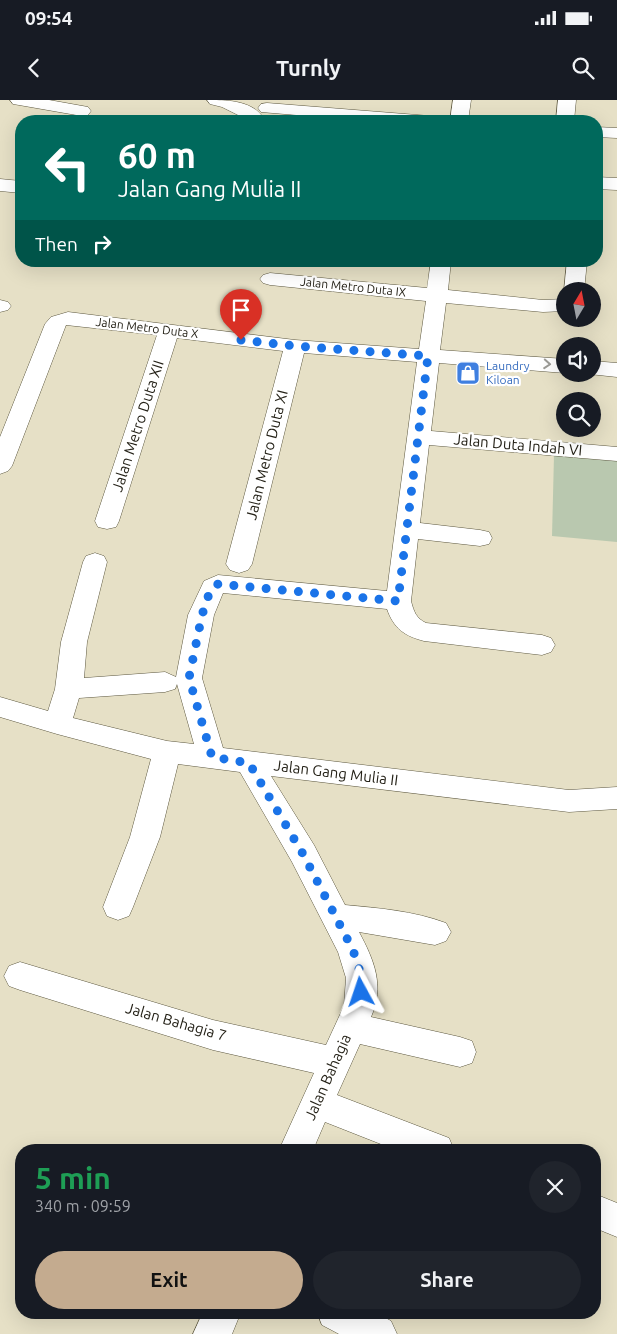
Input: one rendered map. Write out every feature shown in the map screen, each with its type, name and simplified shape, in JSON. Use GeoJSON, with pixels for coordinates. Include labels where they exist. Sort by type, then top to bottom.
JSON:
{"type":"FeatureCollection","features":[{"type":"Feature","properties":{"kind":"street"},"geometry":{"type":"LineString","coordinates":[[19,100],[82,111]]}},
{"type":"Feature","properties":{"kind":"street"},"geometry":{"type":"LineString","coordinates":[[216,100],[240,108],[251,115]]}},
{"type":"Feature","properties":{"kind":"street"},"geometry":{"type":"LineString","coordinates":[[460,115],[462,100]]}},
{"type":"Feature","properties":{"kind":"street"},"geometry":{"type":"LineString","coordinates":[[566,115],[567,100]]}},
{"type":"Feature","properties":{"kind":"street"},"geometry":{"type":"LineString","coordinates":[[267,108],[351,107],[396,115]]}},
{"type":"Feature","properties":{"kind":"street"},"geometry":{"type":"LineString","coordinates":[[603,132],[617,133]]}},
{"type":"Feature","properties":{"kind":"street"},"geometry":{"type":"LineString","coordinates":[[603,183],[617,184]]}},
{"type":"Feature","properties":{"kind":"street"},"geometry":{"type":"LineString","coordinates":[[0,185],[15,186]]}},
{"type":"Feature","properties":{"kind":"street"},"geometry":{"type":"LineString","coordinates":[[440,267],[398,601],[403,620],[415,630],[542,645]]}},
{"type":"Feature","properties":{"kind":"street"},"geometry":{"type":"LineString","coordinates":[[575,282],[576,267]]}},
{"type":"Feature","properties":{"kind":"street","name":"Jalan Metro Duta IX"},"geometry":{"type":"LineString","coordinates":[[270,279],[543,306],[556,305]]}},
{"type":"Feature","properties":{"kind":"street","name":"Jalan Metro Duta X"},"geometry":{"type":"LineString","coordinates":[[0,466],[56,324],[63,319],[76,318],[295,346],[556,365]]}},
{"type":"Feature","properties":{"kind":"street","name":"Jalan Metro Duta XII"},"geometry":{"type":"LineString","coordinates":[[107,521],[169,331]]}},
{"type":"Feature","properties":{"kind":"street","name":"Jalan Metro Duta XI"},"geometry":{"type":"LineString","coordinates":[[239,564],[295,346]]}},
{"type":"Feature","properties":{"kind":"street"},"geometry":{"type":"LineString","coordinates":[[601,369],[617,370]]}},
{"type":"Feature","properties":{"kind":"street","name":"Jalan Duta Indah VI"},"geometry":{"type":"LineString","coordinates":[[418,437],[617,454]]}},
{"type":"Feature","properties":{"kind":"street"},"geometry":{"type":"LineString","coordinates":[[407,530],[480,538]]}},
{"type":"Feature","properties":{"kind":"street"},"geometry":{"type":"LineString","coordinates":[[57,724],[69,689],[74,642],[95,562]]}},
{"type":"Feature","properties":{"kind":"street"},"geometry":{"type":"LineString","coordinates":[[212,757],[189,678],[202,615],[213,587],[218,584],[398,601]]}},
{"type":"Feature","properties":{"kind":"street"},"geometry":{"type":"LineString","coordinates":[[69,689],[165,682]]}},
{"type":"Feature","properties":{"kind":"street","name":"Jalan Gang Mulia II"},"geometry":{"type":"LineString","coordinates":[[0,707],[57,724],[167,752],[569,802],[617,798]]}},
{"type":"Feature","properties":{"kind":"street"},"geometry":{"type":"LineString","coordinates":[[118,907],[145,837],[167,752]]}},
{"type":"Feature","properties":{"kind":"street","name":"Jalan Bahagia"},"geometry":{"type":"LineString","coordinates":[[249,763],[303,854],[353,950],[362,978],[360,1006],[299,1144]]}},
{"type":"Feature","properties":{"kind":"street"},"geometry":{"type":"LineString","coordinates":[[336,917],[376,921],[435,932]]}},
{"type":"Feature","properties":{"kind":"street","name":"Jalan Bahagia 7"},"geometry":{"type":"LineString","coordinates":[[20,976],[213,1035],[334,1062]]}},
{"type":"Feature","properties":{"kind":"street"},"geometry":{"type":"LineString","coordinates":[[350,1027],[460,1052]]}},
{"type":"Feature","properties":{"kind":"street"},"geometry":{"type":"LineString","coordinates":[[316,1103],[422,1144]]}},
{"type":"Feature","properties":{"kind":"street"},"geometry":{"type":"LineString","coordinates":[[601,1213],[617,1220]]}},
{"type":"Feature","properties":{"kind":"street"},"geometry":{"type":"LineString","coordinates":[[212,1334],[220,1319]]}},
{"type":"Feature","properties":{"kind":"street"},"geometry":{"type":"LineString","coordinates":[[348,1319],[378,1334]]}},
{"type":"Feature","properties":{"kind":"green space"},"geometry":{"type":"Polygon","coordinates":[[[554,455],[617,459],[617,542],[552,536],[554,455]]]}},
{"type":"Feature","properties":{"kind":"place","name":"Laundry Kiloan"},"geometry":{"type":"Point","coordinates":[468,373]}},
{"type":"Feature","properties":{"kind":"route"},"geometry":{"type":"LineString","coordinates":[[241,340],[428,356],[398,601],[218,584],[210,591],[190,665],[189,678],[206,731],[212,757],[249,763],[303,854],[353,950],[362,978],[361,992]]}}]}
